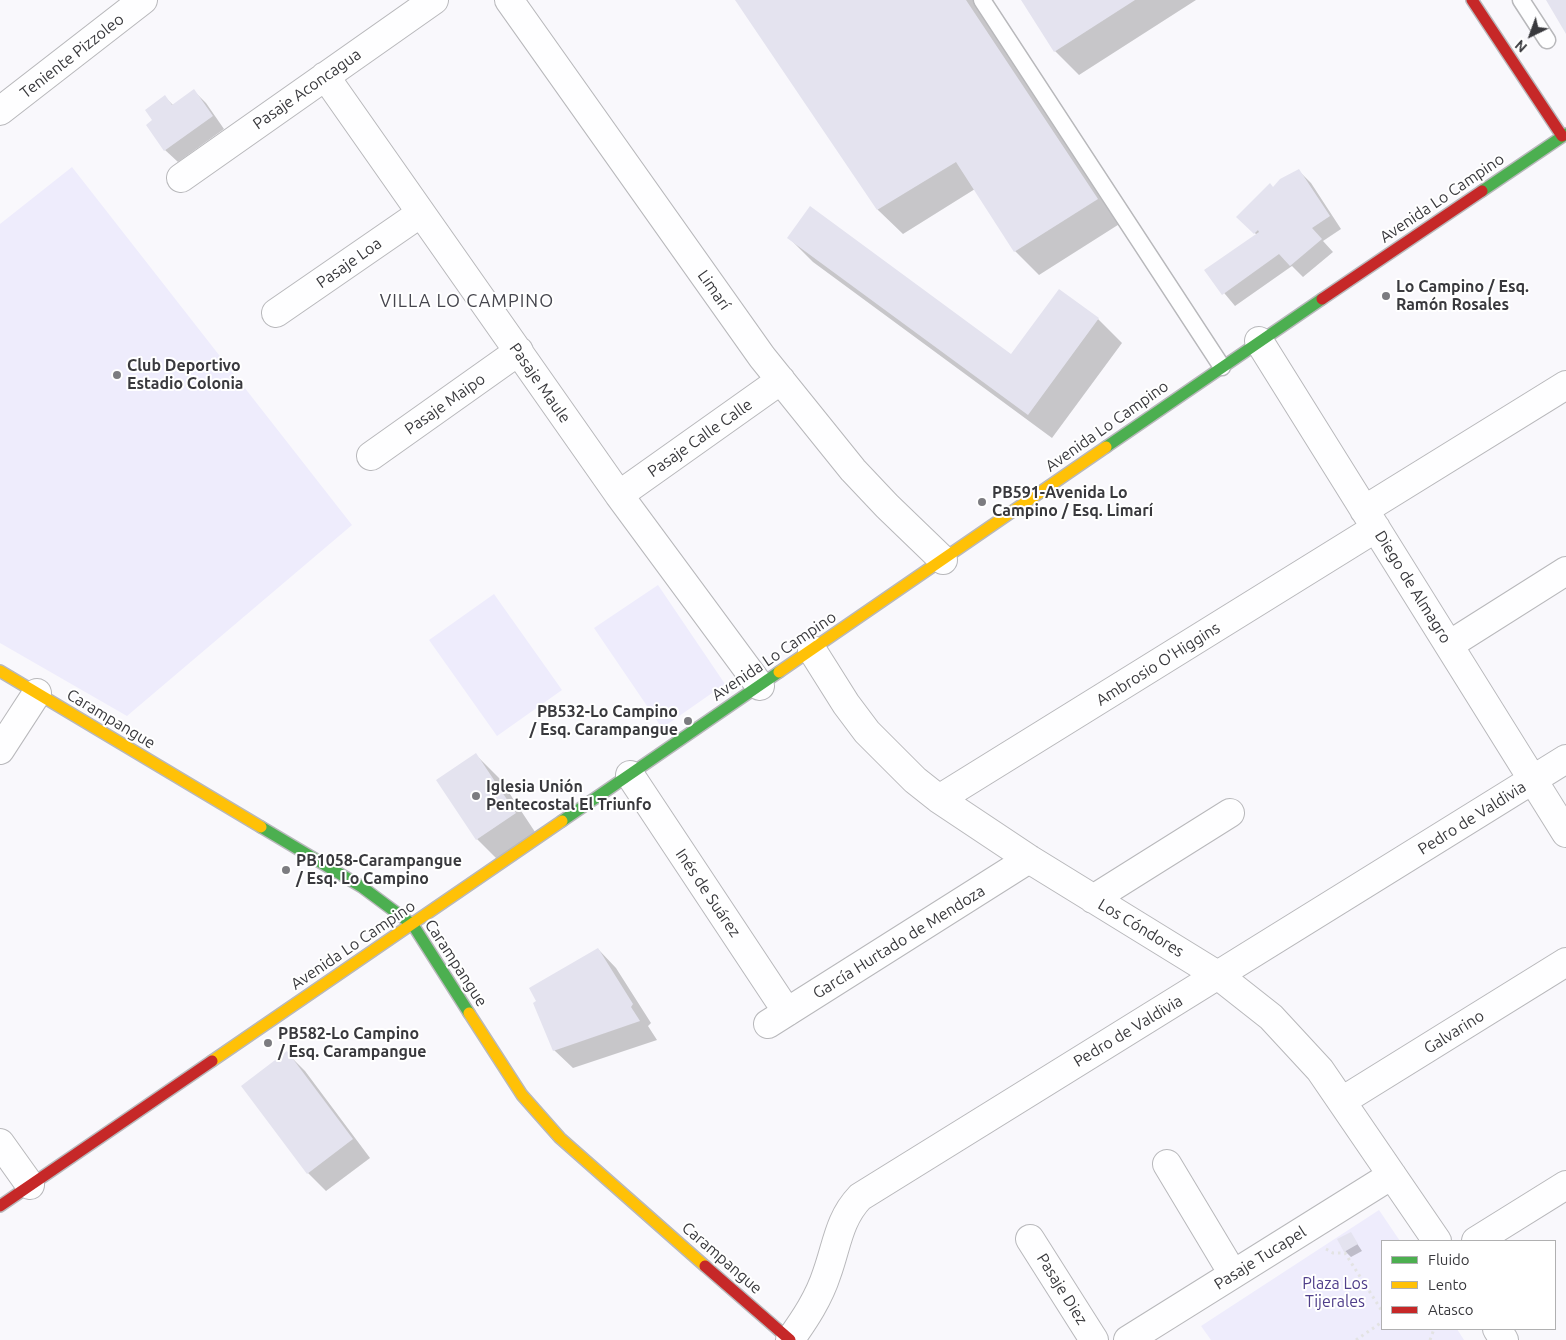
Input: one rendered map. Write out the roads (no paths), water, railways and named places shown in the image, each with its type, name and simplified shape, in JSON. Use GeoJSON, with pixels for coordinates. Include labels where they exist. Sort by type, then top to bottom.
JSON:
{"type":"FeatureCollection","features":[{"type":"Feature","properties":{"kind":"main road"},"geometry":{"type":"LineString","coordinates":[[1472,0],[1564,135]]}},
{"type":"Feature","properties":{"kind":"main road","name":"Avenida Lo Campino"},"geometry":{"type":"LineString","coordinates":[[0,1206],[760,686],[1259,341],[1564,135]]}},
{"type":"Feature","properties":{"kind":"main road","name":"Carampangue"},"geometry":{"type":"LineString","coordinates":[[0,671],[388,904],[412,925],[507,1073],[539,1116],[560,1138],[790,1340]]}},
{"type":"Feature","properties":{"kind":"street","name":"Teniente Pizzoleo"},"geometry":{"type":"LineString","coordinates":[[3,104],[143,0]]}},
{"type":"Feature","properties":{"kind":"street","name":"Pasaje Aconcagua"},"geometry":{"type":"LineString","coordinates":[[181,178],[434,0]]}},
{"type":"Feature","properties":{"kind":"street","name":"Limarí"},"geometry":{"type":"LineString","coordinates":[[509,0],[781,380],[853,470],[943,560]]}},
{"type":"Feature","properties":{"kind":"street","name":"Pasaje Maule"},"geometry":{"type":"LineString","coordinates":[[326,76],[619,495],[760,686]]}},
{"type":"Feature","properties":{"kind":"street","name":"Pasaje Loa"},"geometry":{"type":"LineString","coordinates":[[276,314],[421,212]]}},
{"type":"Feature","properties":{"kind":"street","name":"Diego de Almagro"},"geometry":{"type":"LineString","coordinates":[[1259,341],[1566,833]]}},
{"type":"Feature","properties":{"kind":"street","name":"Pasaje Maipo"},"geometry":{"type":"LineString","coordinates":[[371,456],[518,351]]}},
{"type":"Feature","properties":{"kind":"street","name":"Pasaje Calle Calle"},"geometry":{"type":"LineString","coordinates":[[619,495],[781,380]]}},
{"type":"Feature","properties":{"kind":"street","name":"Ambrosio O'Higgins"},"geometry":{"type":"LineString","coordinates":[[940,799],[1370,519],[1566,385]]}},
{"type":"Feature","properties":{"kind":"street"},"geometry":{"type":"LineString","coordinates":[[1449,645],[1566,571]]}},
{"type":"Feature","properties":{"kind":"street","name":"Los Cóndores"},"geometry":{"type":"LineString","coordinates":[[812,650],[846,704],[868,732],[892,758],[940,799],[1029,859],[1219,976],[1246,996],[1294,1041],[1342,1101],[1436,1240]]}},
{"type":"Feature","properties":{"kind":"street"},"geometry":{"type":"LineString","coordinates":[[0,750],[37,693]]}},
{"type":"Feature","properties":{"kind":"street","name":"Pedro de Valdivia"},"geometry":{"type":"LineString","coordinates":[[790,1340],[814,1304],[828,1272],[844,1218],[860,1197],[1566,759]]}},
{"type":"Feature","properties":{"kind":"street","name":"Inés de Suárez"},"geometry":{"type":"LineString","coordinates":[[630,774],[778,1018]]}},
{"type":"Feature","properties":{"kind":"street"},"geometry":{"type":"LineString","coordinates":[[1093,898],[1230,814]]}},
{"type":"Feature","properties":{"kind":"street","name":"García Hurtado de Mendoza"},"geometry":{"type":"LineString","coordinates":[[778,1018],[1029,859]]}},
{"type":"Feature","properties":{"kind":"street","name":"Galvarino"},"geometry":{"type":"LineString","coordinates":[[1342,1101],[1566,962]]}},
{"type":"Feature","properties":{"kind":"street"},"geometry":{"type":"LineString","coordinates":[[0,1143],[30,1186]]}},
{"type":"Feature","properties":{"kind":"street"},"geometry":{"type":"LineString","coordinates":[[1166,1164],[1233,1274]]}},
{"type":"Feature","properties":{"kind":"street","name":"Pasaje Tucapel"},"geometry":{"type":"LineString","coordinates":[[1128,1340],[1392,1175]]}},
{"type":"Feature","properties":{"kind":"street"},"geometry":{"type":"LineString","coordinates":[[1478,1240],[1566,1185]]}},
{"type":"Feature","properties":{"kind":"street","name":"Pasaje Diez"},"geometry":{"type":"LineString","coordinates":[[1030,1239],[1094,1340]]}},
{"type":"Feature","properties":{"kind":"lane"},"geometry":{"type":"LineString","coordinates":[[982,0],[1222,367]]}},
{"type":"Feature","properties":{"kind":"lane"},"geometry":{"type":"LineString","coordinates":[[1521,0],[1547,40]]}},
{"type":"Feature","properties":{"kind":"place","name":"Lo Campino / Esq. Ramón Rosales"},"geometry":{"type":"Point","coordinates":[1386,296]}},
{"type":"Feature","properties":{"kind":"place","name":"Club Deportivo Estadio Colonia"},"geometry":{"type":"Point","coordinates":[117,375]}},
{"type":"Feature","properties":{"kind":"place","name":"PB591-Avenida Lo Campino / Esq. Limarí"},"geometry":{"type":"Point","coordinates":[982,502]}},
{"type":"Feature","properties":{"kind":"place","name":"PB532-Lo Campino / Esq. Carampangue"},"geometry":{"type":"Point","coordinates":[688,721]}},
{"type":"Feature","properties":{"kind":"place","name":"Iglesia Unión Pentecostal El Triunfo"},"geometry":{"type":"Point","coordinates":[476,796]}},
{"type":"Feature","properties":{"kind":"place","name":"PB1058-Carampangue / Esq. Lo Campino"},"geometry":{"type":"Point","coordinates":[286,870]}},
{"type":"Feature","properties":{"kind":"place","name":"PB582-Lo Campino / Esq. Carampangue"},"geometry":{"type":"Point","coordinates":[268,1043]}},
{"type":"Feature","properties":{"kind":"district","name":"VILLA LO CAMPINO"},"geometry":{"type":"Point","coordinates":[467,301]}},
{"type":"Feature","properties":{"kind":"park label","name":"Plaza Los Tijerales"},"geometry":{"type":"Point","coordinates":[1335,1293]}}]}
